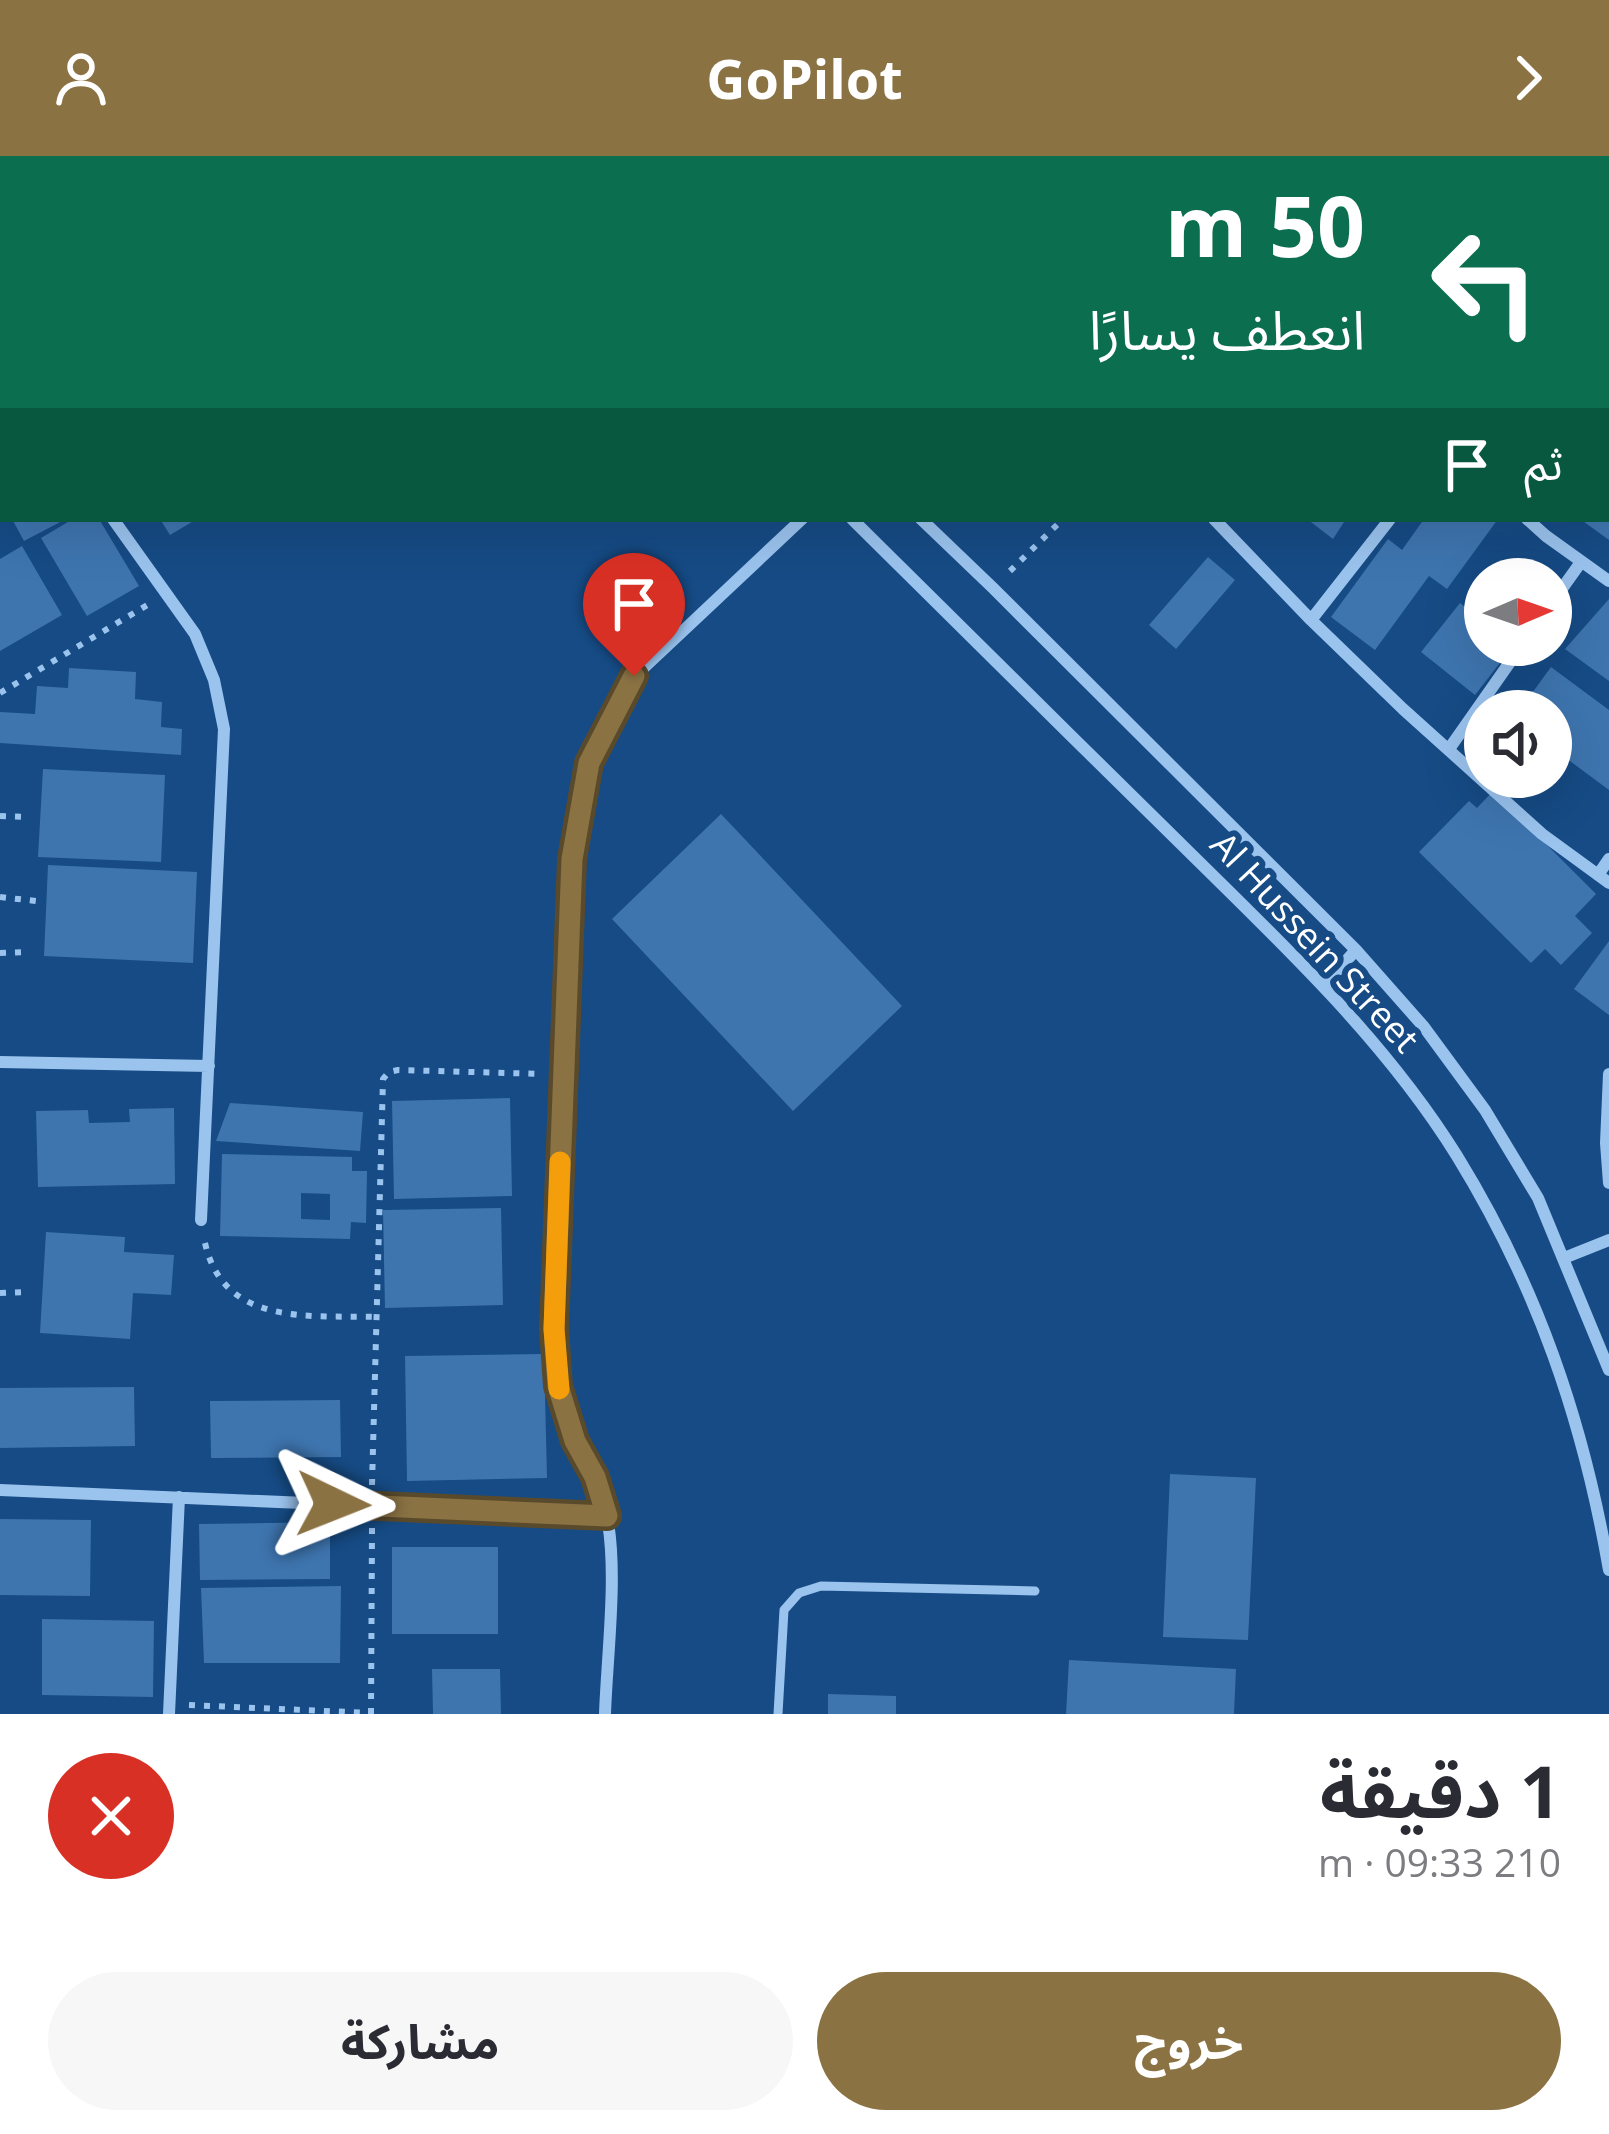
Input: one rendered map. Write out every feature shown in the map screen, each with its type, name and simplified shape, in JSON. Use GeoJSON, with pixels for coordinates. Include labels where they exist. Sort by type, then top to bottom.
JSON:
{"type":"FeatureCollection","features":[{"type":"Feature","properties":{"kind":"street"},"geometry":{"type":"LineString","coordinates":[[115,522],[195,634],[214,680],[224,729],[201,1220]]}},
{"type":"Feature","properties":{"kind":"street"},"geometry":{"type":"LineString","coordinates":[[605,1714],[611,1557],[607,1516],[558,1386],[554,1329],[572,859],[589,763],[634,676],[799,522]]}},
{"type":"Feature","properties":{"kind":"street","name":"Al Hussein Street"},"geometry":{"type":"LineString","coordinates":[[854,522],[1324,985],[1397,1070],[1456,1155],[1507,1245],[1556,1359],[1580,1439],[1609,1570]]}},
{"type":"Feature","properties":{"kind":"street","name":"Al Hussein Street"},"geometry":{"type":"LineString","coordinates":[[924,522],[1356,950],[1424,1027],[1485,1110],[1538,1198],[1609,1370]]}},
{"type":"Feature","properties":{"kind":"street"},"geometry":{"type":"LineString","coordinates":[[1217,522],[1311,620],[1542,834],[1604,879],[1609,860]]}},
{"type":"Feature","properties":{"kind":"street"},"geometry":{"type":"LineString","coordinates":[[1311,620],[1388,522]]}},
{"type":"Feature","properties":{"kind":"street"},"geometry":{"type":"LineString","coordinates":[[1531,522],[1609,581]]}},
{"type":"Feature","properties":{"kind":"street"},"geometry":{"type":"LineString","coordinates":[[1572,575],[1581,562]]}},
{"type":"Feature","properties":{"kind":"street"},"geometry":{"type":"LineString","coordinates":[[1449,749],[1507,666]]}},
{"type":"Feature","properties":{"kind":"street"},"geometry":{"type":"LineString","coordinates":[[1324,985],[1356,950]]}},
{"type":"Feature","properties":{"kind":"street"},"geometry":{"type":"LineString","coordinates":[[0,1062],[209,1066]]}},
{"type":"Feature","properties":{"kind":"street"},"geometry":{"type":"LineString","coordinates":[[1609,1074],[1609,1183]]}},
{"type":"Feature","properties":{"kind":"street"},"geometry":{"type":"LineString","coordinates":[[1564,1258],[1609,1240]]}},
{"type":"Feature","properties":{"kind":"street"},"geometry":{"type":"LineString","coordinates":[[0,1490],[607,1516]]}},
{"type":"Feature","properties":{"kind":"street"},"geometry":{"type":"LineString","coordinates":[[169,1709],[179,1498]]}},
{"type":"Feature","properties":{"kind":"lane"},"geometry":{"type":"LineString","coordinates":[[778,1714],[784,1610],[799,1592],[821,1586],[1035,1591]]}},
{"type":"Feature","properties":{"kind":"path"},"geometry":{"type":"LineString","coordinates":[[994,588],[1060,522]]}},
{"type":"Feature","properties":{"kind":"path"},"geometry":{"type":"LineString","coordinates":[[0,693],[167,593]]}},
{"type":"Feature","properties":{"kind":"path"},"geometry":{"type":"LineString","coordinates":[[0,816],[29,817]]}},
{"type":"Feature","properties":{"kind":"path"},"geometry":{"type":"LineString","coordinates":[[0,897],[36,901]]}},
{"type":"Feature","properties":{"kind":"path"},"geometry":{"type":"LineString","coordinates":[[0,953],[29,952]]}},
{"type":"Feature","properties":{"kind":"path"},"geometry":{"type":"LineString","coordinates":[[169,1709],[371,1713],[382,1079],[398,1070],[563,1074]]}},
{"type":"Feature","properties":{"kind":"path"},"geometry":{"type":"LineString","coordinates":[[201,1220],[206,1251],[221,1279],[244,1300],[272,1313],[376,1317]]}},
{"type":"Feature","properties":{"kind":"path"},"geometry":{"type":"LineString","coordinates":[[0,1293],[29,1292]]}},
{"type":"Feature","properties":{"kind":"building"},"geometry":{"type":"Polygon","coordinates":[[[14,522],[60,522],[24,541],[14,522]]]}},
{"type":"Feature","properties":{"kind":"building"},"geometry":{"type":"Polygon","coordinates":[[[68,522],[101,522],[139,586],[87,616],[41,538],[68,522]]]}},
{"type":"Feature","properties":{"kind":"building"},"geometry":{"type":"Polygon","coordinates":[[[162,522],[192,522],[170,535],[162,522]]]}},
{"type":"Feature","properties":{"kind":"building"},"geometry":{"type":"Polygon","coordinates":[[[1311,522],[1344,522],[1333,539],[1311,522]]]}},
{"type":"Feature","properties":{"kind":"building"},"geometry":{"type":"Polygon","coordinates":[[[1422,522],[1496,522],[1470,558],[1464,558],[1464,566],[1447,589],[1429,576],[1375,650],[1331,617],[1388,539],[1402,550],[1422,522]]]}},
{"type":"Feature","properties":{"kind":"building"},"geometry":{"type":"Polygon","coordinates":[[[1584,522],[1609,522],[1609,540],[1584,522]]]}},
{"type":"Feature","properties":{"kind":"building"},"geometry":{"type":"Polygon","coordinates":[[[22,546],[62,615],[0,651],[0,559],[22,546]]]}},
{"type":"Feature","properties":{"kind":"building"},"geometry":{"type":"Polygon","coordinates":[[[1208,557],[1235,580],[1176,649],[1149,625],[1208,557]]]}},
{"type":"Feature","properties":{"kind":"building"},"geometry":{"type":"Polygon","coordinates":[[[1609,599],[1609,681],[1572,654],[1572,641],[1609,599]]]}},
{"type":"Feature","properties":{"kind":"building"},"geometry":{"type":"Polygon","coordinates":[[[1460,603],[1464,606],[1464,666],[1498,666],[1479,690],[1469,690],[1421,652],[1460,603]]]}},
{"type":"Feature","properties":{"kind":"building"},"geometry":{"type":"Polygon","coordinates":[[[1551,667],[1609,710],[1609,790],[1572,763],[1572,690],[1534,690],[1551,667]]]}},
{"type":"Feature","properties":{"kind":"building"},"geometry":{"type":"Polygon","coordinates":[[[69,668],[136,672],[135,699],[162,702],[161,727],[182,729],[181,755],[0,743],[0,712],[35,714],[37,686],[68,688],[69,668]]]}},
{"type":"Feature","properties":{"kind":"building"},"geometry":{"type":"Polygon","coordinates":[[[43,769],[165,775],[161,862],[38,857],[43,769]]]}},
{"type":"Feature","properties":{"kind":"building"},"geometry":{"type":"Polygon","coordinates":[[[1486,798],[1500,798],[1596,894],[1575,916],[1592,933],[1561,965],[1545,949],[1531,963],[1419,852],[1469,801],[1477,808],[1486,798]]]}},
{"type":"Feature","properties":{"kind":"building"},"geometry":{"type":"Polygon","coordinates":[[[721,814],[902,1006],[793,1111],[612,919],[721,814]]]}},
{"type":"Feature","properties":{"kind":"building"},"geometry":{"type":"Polygon","coordinates":[[[48,865],[197,872],[193,963],[44,956],[48,865]]]}},
{"type":"Feature","properties":{"kind":"building"},"geometry":{"type":"Polygon","coordinates":[[[1609,941],[1609,1015],[1574,989],[1609,941]]]}},
{"type":"Feature","properties":{"kind":"building"},"geometry":{"type":"Polygon","coordinates":[[[510,1098],[512,1196],[394,1199],[392,1101],[510,1098]]]}},
{"type":"Feature","properties":{"kind":"building"},"geometry":{"type":"Polygon","coordinates":[[[230,1103],[363,1112],[360,1151],[216,1141],[230,1103]]]}},
{"type":"Feature","properties":{"kind":"building"},"geometry":{"type":"Polygon","coordinates":[[[174,1108],[175,1184],[38,1187],[36,1111],[88,1110],[89,1123],[130,1122],[129,1109],[174,1108]]]}},
{"type":"Feature","properties":{"kind":"building"},"geometry":{"type":"Polygon","coordinates":[[[222,1154],[352,1157],[352,1171],[367,1171],[366,1223],[351,1222],[350,1239],[220,1236],[222,1154]],[[301,1193],[301,1219],[330,1220],[330,1194],[301,1193]]]}},
{"type":"Feature","properties":{"kind":"building"},"geometry":{"type":"Polygon","coordinates":[[[501,1208],[503,1305],[385,1308],[383,1210],[501,1208]]]}},
{"type":"Feature","properties":{"kind":"building"},"geometry":{"type":"Polygon","coordinates":[[[46,1232],[125,1237],[124,1252],[174,1255],[171,1295],[133,1293],[130,1339],[40,1333],[46,1232]]]}},
{"type":"Feature","properties":{"kind":"building"},"geometry":{"type":"Polygon","coordinates":[[[544,1354],[547,1478],[407,1481],[405,1356],[544,1354]]]}},
{"type":"Feature","properties":{"kind":"building"},"geometry":{"type":"Polygon","coordinates":[[[134,1387],[135,1446],[0,1448],[0,1388],[134,1387]]]}},
{"type":"Feature","properties":{"kind":"building"},"geometry":{"type":"Polygon","coordinates":[[[340,1400],[341,1457],[211,1458],[210,1401],[340,1400]]]}},
{"type":"Feature","properties":{"kind":"building"},"geometry":{"type":"Polygon","coordinates":[[[1170,1474],[1256,1478],[1248,1640],[1163,1637],[1170,1474]]]}},
{"type":"Feature","properties":{"kind":"building"},"geometry":{"type":"Polygon","coordinates":[[[0,1519],[91,1520],[90,1596],[0,1595],[0,1519]]]}},
{"type":"Feature","properties":{"kind":"building"},"geometry":{"type":"Polygon","coordinates":[[[330,1522],[330,1579],[200,1580],[199,1524],[330,1522]]]}},
{"type":"Feature","properties":{"kind":"building"},"geometry":{"type":"Polygon","coordinates":[[[392,1547],[498,1547],[498,1634],[392,1634],[392,1547]]]}},
{"type":"Feature","properties":{"kind":"building"},"geometry":{"type":"Polygon","coordinates":[[[341,1586],[340,1663],[204,1663],[201,1588],[341,1586]]]}},
{"type":"Feature","properties":{"kind":"building"},"geometry":{"type":"Polygon","coordinates":[[[42,1619],[154,1621],[153,1697],[42,1695],[42,1619]]]}},
{"type":"Feature","properties":{"kind":"building"},"geometry":{"type":"Polygon","coordinates":[[[1069,1660],[1236,1669],[1234,1714],[1066,1714],[1069,1660]]]}},
{"type":"Feature","properties":{"kind":"building"},"geometry":{"type":"Polygon","coordinates":[[[432,1669],[500,1669],[501,1714],[433,1714],[432,1669]]]}},
{"type":"Feature","properties":{"kind":"building"},"geometry":{"type":"Polygon","coordinates":[[[828,1694],[896,1696],[896,1714],[828,1714],[828,1694]]]}},
{"type":"Feature","properties":{"kind":"slow traffic"},"geometry":{"type":"LineString","coordinates":[[559,1389],[554,1329],[560,1162]]}},
{"type":"Feature","properties":{"kind":"route"},"geometry":{"type":"LineString","coordinates":[[333,1504],[607,1516],[558,1386],[554,1329],[572,859],[589,763],[634,676]]}}]}
